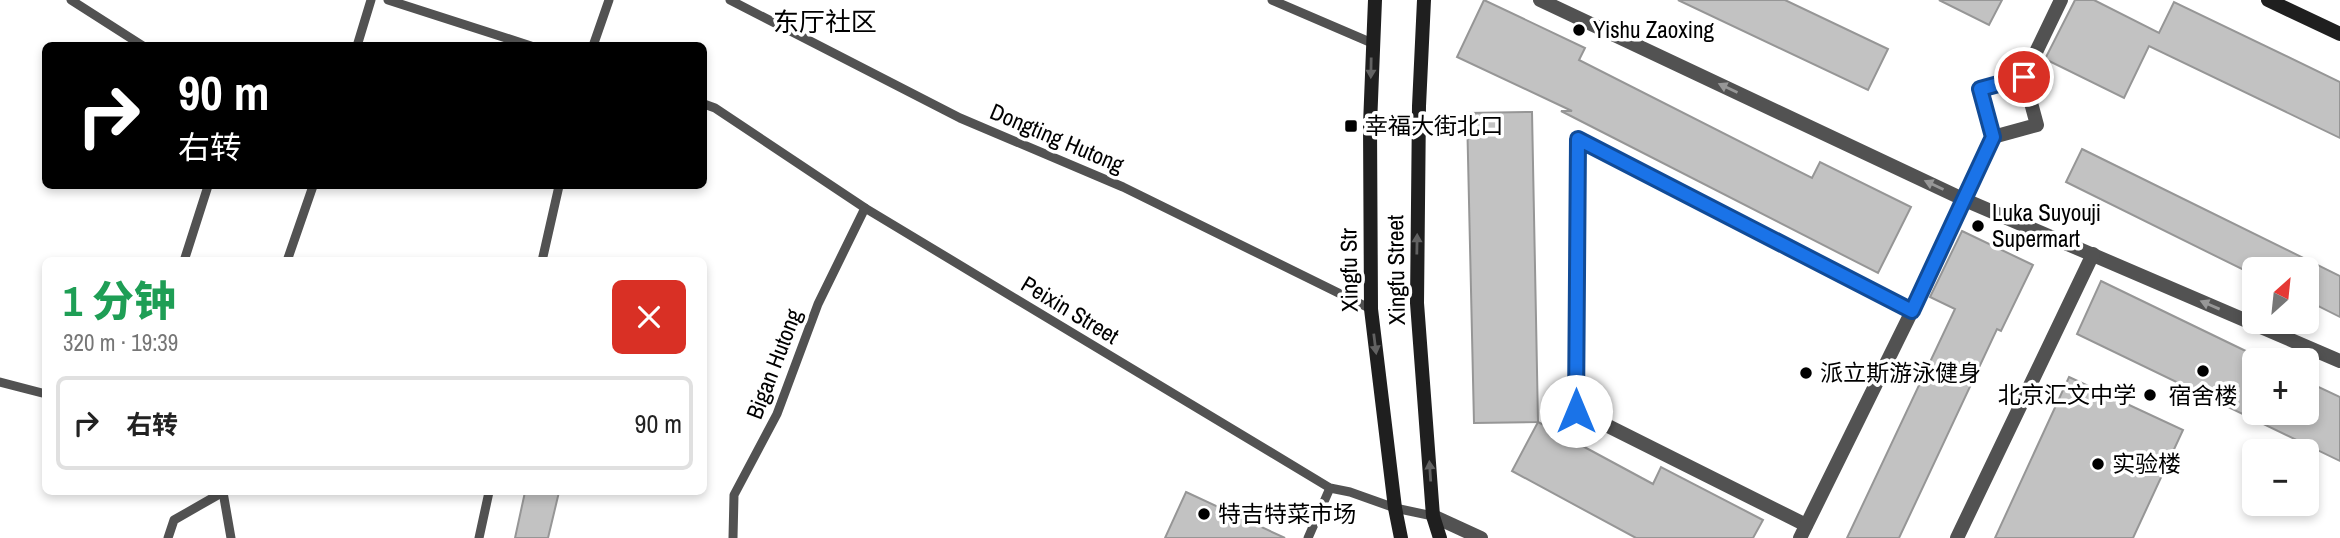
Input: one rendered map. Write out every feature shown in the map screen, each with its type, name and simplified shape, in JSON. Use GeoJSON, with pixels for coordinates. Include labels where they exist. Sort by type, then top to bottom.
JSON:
{"type":"FeatureCollection","features":[{"type":"Feature","properties":{"kind":"main road","name":"Xingfu Str"},"geometry":{"type":"LineString","coordinates":[[1375,0],[1372,43],[1371,309],[1395,509],[1402,538]]}},
{"type":"Feature","properties":{"kind":"main road","name":"Xingfu Street"},"geometry":{"type":"LineString","coordinates":[[1424,0],[1419,106],[1417,303],[1433,516],[1440,538]]}},
{"type":"Feature","properties":{"kind":"main road"},"geometry":{"type":"LineString","coordinates":[[2268,0],[2340,34]]}},
{"type":"Feature","properties":{"kind":"street"},"geometry":{"type":"LineString","coordinates":[[1540,0],[1965,200],[2340,361]]}},
{"type":"Feature","properties":{"kind":"street"},"geometry":{"type":"LineString","coordinates":[[1993,137],[2037,125],[2024,77],[2061,0]]}},
{"type":"Feature","properties":{"kind":"street"},"geometry":{"type":"LineString","coordinates":[[1912,311],[1578,139],[1576,411],[1803,531],[1912,311],[1993,137],[1980,89],[2024,77]]}},
{"type":"Feature","properties":{"kind":"street"},"geometry":{"type":"LineString","coordinates":[[1957,538],[2093,254]]}},
{"type":"Feature","properties":{"kind":"street"},"geometry":{"type":"LineString","coordinates":[[1433,516],[1481,538]]}},
{"type":"Feature","properties":{"kind":"lane"},"geometry":{"type":"LineString","coordinates":[[71,0],[137,42]]}},
{"type":"Feature","properties":{"kind":"lane"},"geometry":{"type":"LineString","coordinates":[[358,42],[371,0]]}},
{"type":"Feature","properties":{"kind":"lane"},"geometry":{"type":"LineString","coordinates":[[388,0],[519,42]]}},
{"type":"Feature","properties":{"kind":"lane"},"geometry":{"type":"LineString","coordinates":[[594,42],[609,0]]}},
{"type":"Feature","properties":{"kind":"lane","name":"Dongting Hutong"},"geometry":{"type":"LineString","coordinates":[[730,0],[960,118],[1123,187],[1371,309]]}},
{"type":"Feature","properties":{"kind":"lane"},"geometry":{"type":"LineString","coordinates":[[1272,0],[1372,43]]}},
{"type":"Feature","properties":{"kind":"lane","name":"Peixin Street"},"geometry":{"type":"LineString","coordinates":[[707,105],[865,208],[1330,488],[1350,492],[1395,509],[1433,516]]}},
{"type":"Feature","properties":{"kind":"lane"},"geometry":{"type":"LineString","coordinates":[[185,257],[207,189]]}},
{"type":"Feature","properties":{"kind":"lane"},"geometry":{"type":"LineString","coordinates":[[288,257],[312,189]]}},
{"type":"Feature","properties":{"kind":"lane"},"geometry":{"type":"LineString","coordinates":[[543,257],[558,189]]}},
{"type":"Feature","properties":{"kind":"lane","name":"Bigan Hutong"},"geometry":{"type":"LineString","coordinates":[[733,538],[734,495],[778,414],[818,304],[865,208]]}},
{"type":"Feature","properties":{"kind":"lane"},"geometry":{"type":"LineString","coordinates":[[0,382],[42,393]]}},
{"type":"Feature","properties":{"kind":"lane"},"geometry":{"type":"LineString","coordinates":[[1308,538],[1330,488]]}},
{"type":"Feature","properties":{"kind":"lane"},"geometry":{"type":"LineString","coordinates":[[168,538],[174,520],[218,495]]}},
{"type":"Feature","properties":{"kind":"lane"},"geometry":{"type":"LineString","coordinates":[[224,495],[232,538]]}},
{"type":"Feature","properties":{"kind":"lane"},"geometry":{"type":"LineString","coordinates":[[479,538],[488,495]]}},
{"type":"Feature","properties":{"kind":"building"},"geometry":{"type":"Polygon","coordinates":[[[1484,0],[1585,48],[1579,60],[1812,178],[1820,162],[1911,207],[1878,273],[1561,111],[1572,111],[1457,57],[1484,0]]]}},
{"type":"Feature","properties":{"kind":"building"},"geometry":{"type":"Polygon","coordinates":[[[1678,0],[1785,0],[1888,49],[1868,90],[1678,0]]]}},
{"type":"Feature","properties":{"kind":"building"},"geometry":{"type":"Polygon","coordinates":[[[1939,0],[2002,0],[1989,25],[1939,0]]]}},
{"type":"Feature","properties":{"kind":"building"},"geometry":{"type":"Polygon","coordinates":[[[2075,0],[2094,0],[2159,33],[2174,2],[2340,82],[2340,138],[2149,46],[2124,98],[2045,59],[2075,0]]]}},
{"type":"Feature","properties":{"kind":"building"},"geometry":{"type":"Polygon","coordinates":[[[1532,112],[1538,422],[1474,423],[1467,113],[1532,112]]]}},
{"type":"Feature","properties":{"kind":"building"},"geometry":{"type":"Polygon","coordinates":[[[2082,149],[2301,257],[2242,257],[2242,269],[2066,182],[2082,149]]]}},
{"type":"Feature","properties":{"kind":"building"},"geometry":{"type":"Polygon","coordinates":[[[1962,231],[2033,265],[2001,331],[1997,329],[1899,538],[1847,538],[1955,309],[1930,297],[1962,231]]]}},
{"type":"Feature","properties":{"kind":"building"},"geometry":{"type":"Polygon","coordinates":[[[2319,266],[2340,276],[2340,317],[2319,306],[2319,266]]]}},
{"type":"Feature","properties":{"kind":"building","name":"宿舍楼"},"geometry":{"type":"Polygon","coordinates":[[[2101,281],[2242,349],[2242,414],[2077,334],[2101,281]]]}},
{"type":"Feature","properties":{"kind":"building","name":"实验楼"},"geometry":{"type":"Polygon","coordinates":[[[2069,377],[2183,430],[2133,538],[1995,538],[2069,377]]]}},
{"type":"Feature","properties":{"kind":"building","name":"宿舍楼"},"geometry":{"type":"Polygon","coordinates":[[[2319,387],[2340,397],[2340,461],[2319,451],[2319,439],[2294,439],[2265,425],[2319,425],[2319,387]]]}},
{"type":"Feature","properties":{"kind":"building"},"geometry":{"type":"Polygon","coordinates":[[[1538,422],[1653,484],[1661,467],[1763,520],[1753,538],[1636,538],[1512,471],[1538,422]]]}},
{"type":"Feature","properties":{"kind":"building","name":"特吉特菜市场"},"geometry":{"type":"Polygon","coordinates":[[[1186,492],[1285,538],[1165,538],[1186,492]]]}},
{"type":"Feature","properties":{"kind":"building"},"geometry":{"type":"Polygon","coordinates":[[[524,495],[558,495],[548,538],[515,538],[524,495]]]}},
{"type":"Feature","properties":{"kind":"place","name":"Yishu Zaoxing"},"geometry":{"type":"Point","coordinates":[1579,30]}},
{"type":"Feature","properties":{"kind":"place","name":"幸福大街北口"},"geometry":{"type":"Point","coordinates":[1351,126]}},
{"type":"Feature","properties":{"kind":"place","name":"Luka Suyouji Supermart"},"geometry":{"type":"Point","coordinates":[1978,226]}},
{"type":"Feature","properties":{"kind":"place","name":"宿舍楼"},"geometry":{"type":"Point","coordinates":[2203,371]}},
{"type":"Feature","properties":{"kind":"place","name":"派立斯游泳健身"},"geometry":{"type":"Point","coordinates":[1806,373]}},
{"type":"Feature","properties":{"kind":"place","name":"北京汇文中学"},"geometry":{"type":"Point","coordinates":[2150,395]}},
{"type":"Feature","properties":{"kind":"place","name":"实验楼"},"geometry":{"type":"Point","coordinates":[2098,464]}},
{"type":"Feature","properties":{"kind":"place","name":"特吉特菜市场"},"geometry":{"type":"Point","coordinates":[1204,514]}},
{"type":"Feature","properties":{"kind":"district","name":"东厅社区"},"geometry":{"type":"Point","coordinates":[825,22]}},
{"type":"Feature","properties":{"kind":"route"},"geometry":{"type":"LineString","coordinates":[[1576,411],[1578,139],[1912,311],[1993,137],[1980,89],[2024,77]]}}]}
